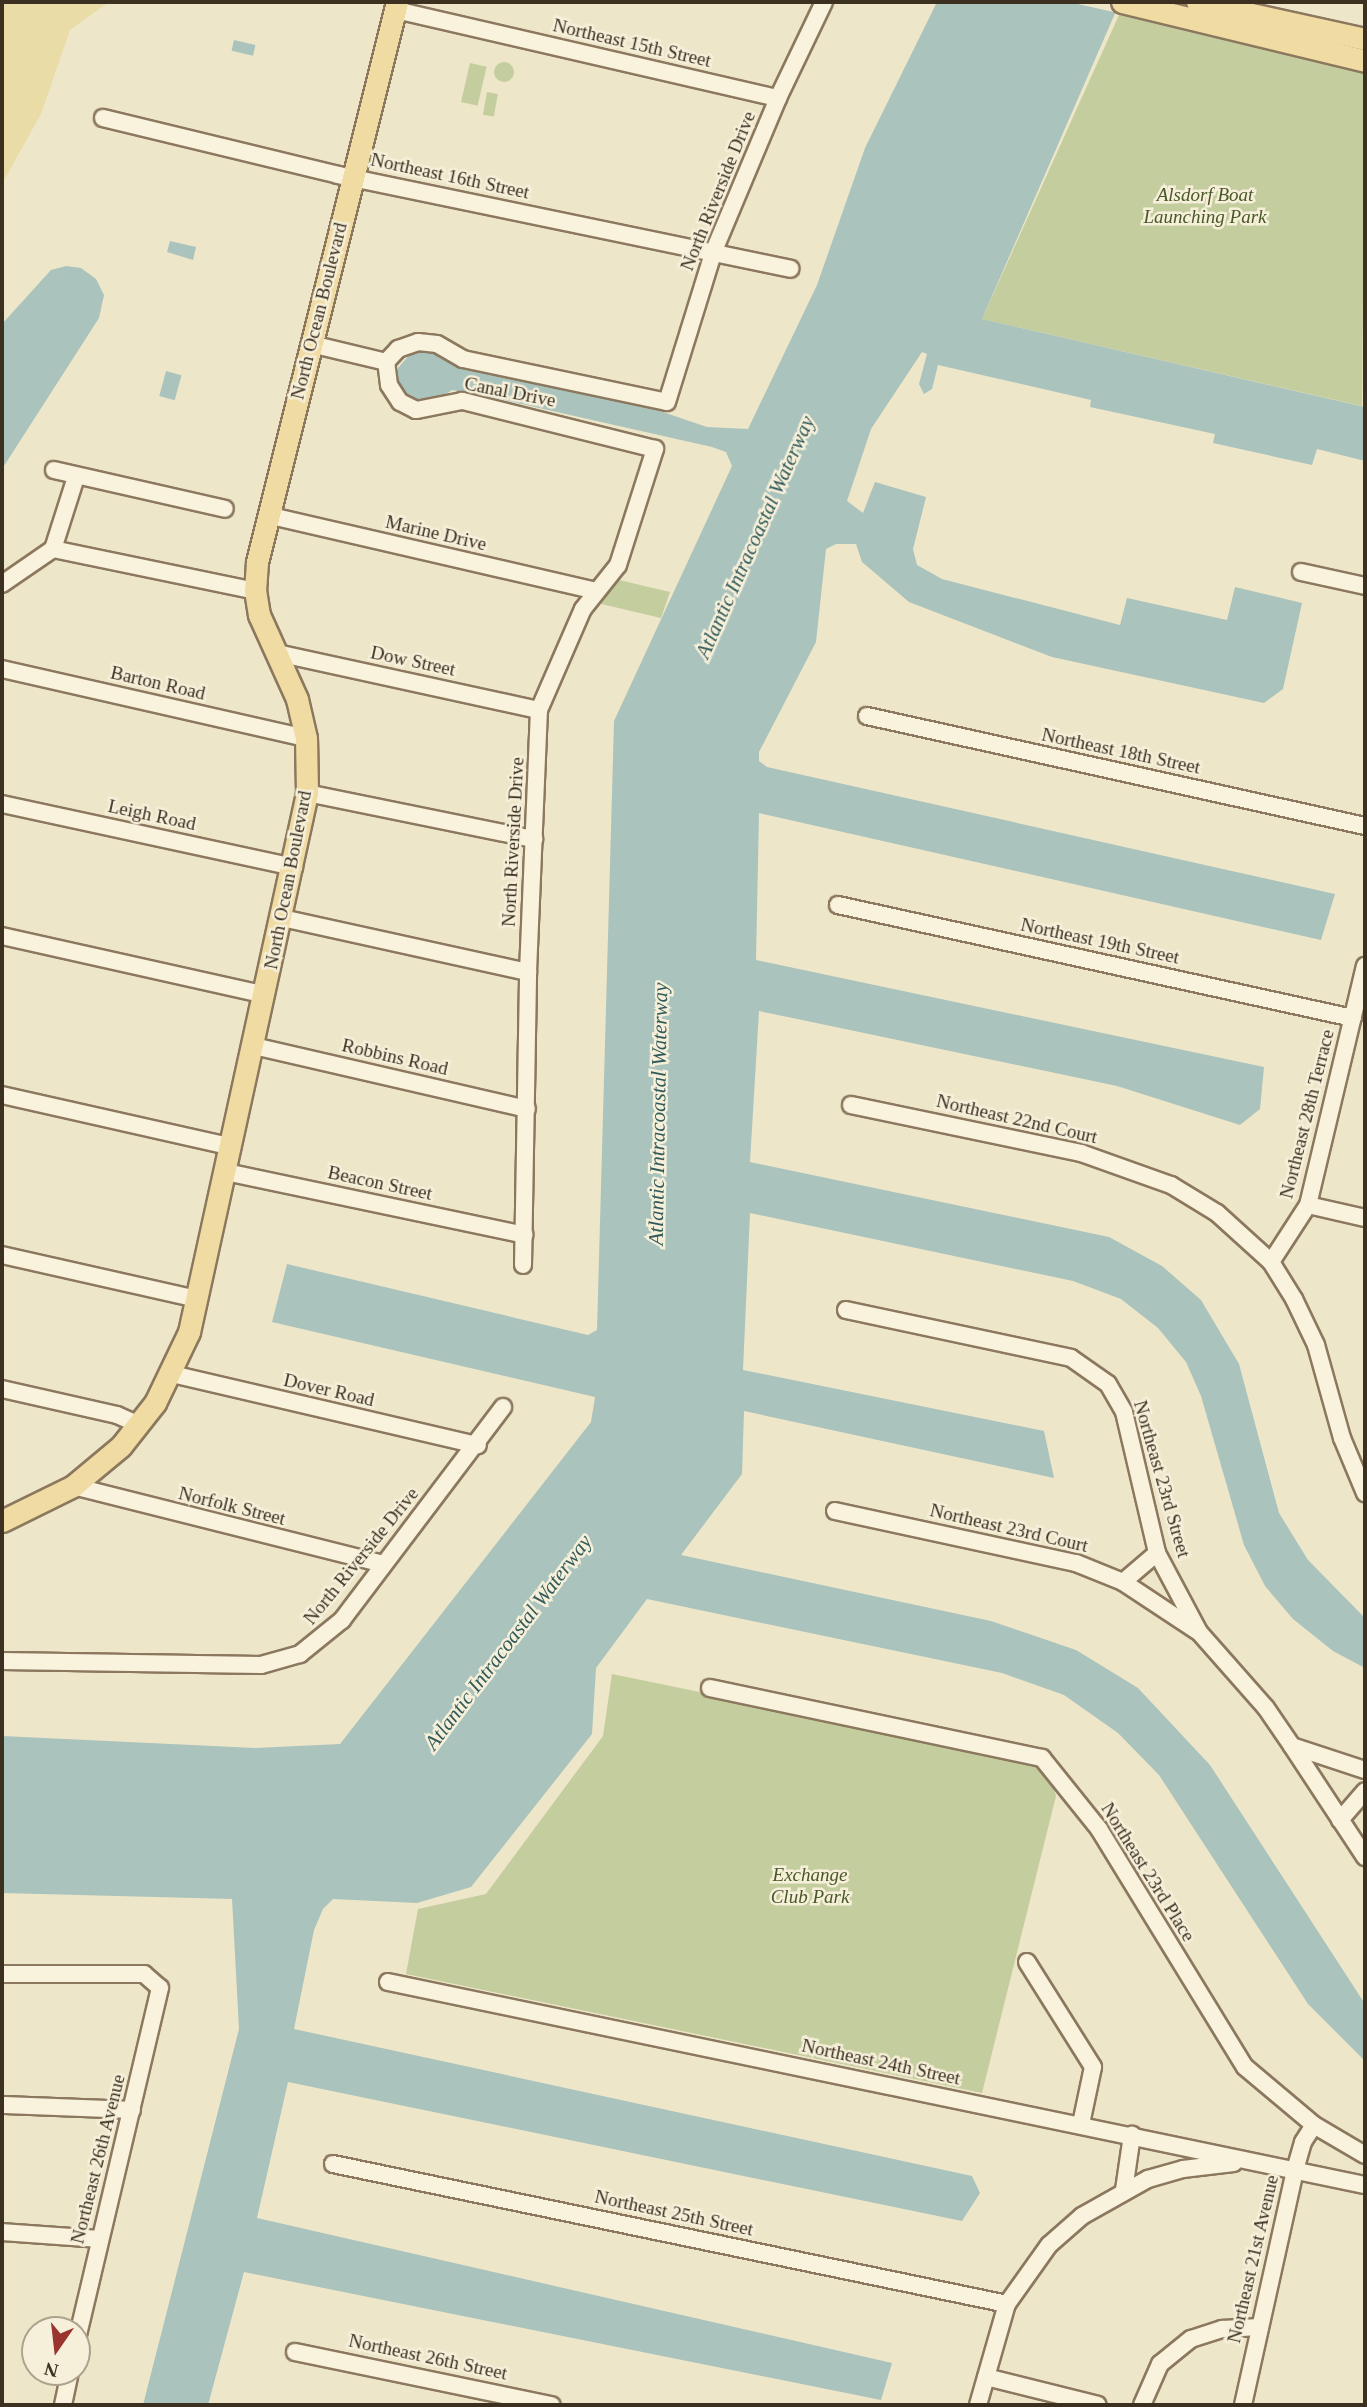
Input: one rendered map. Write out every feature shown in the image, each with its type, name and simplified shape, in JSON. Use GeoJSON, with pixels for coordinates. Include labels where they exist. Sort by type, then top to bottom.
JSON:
{"type":"FeatureCollection","features":[{"type":"Feature","properties":{"kind":"main road"},"geometry":{"type":"LineString","coordinates":[[1197,2],[1365,39]]}},
{"type":"Feature","properties":{"kind":"main road"},"geometry":{"type":"LineString","coordinates":[[1127,3],[1365,61]]}},
{"type":"Feature","properties":{"kind":"main road","name":"North Ocean Boulevard"},"geometry":{"type":"LineString","coordinates":[[2,1521],[73,1486],[139,1425],[172,1374],[198,1299],[294,867],[307,793],[306,738],[297,699],[259,615],[255,592],[267,515],[397,6]]}},
{"type":"Feature","properties":{"kind":"street","name":"North Riverside Drive"},"geometry":{"type":"LineString","coordinates":[[667,402],[713,253],[778,98],[824,2]]}},
{"type":"Feature","properties":{"kind":"street","name":"Northeast 15th Street"},"geometry":{"type":"LineString","coordinates":[[397,6],[778,98]]}},
{"type":"Feature","properties":{"kind":"street","name":"Northeast 16th Street"},"geometry":{"type":"LineString","coordinates":[[103,118],[354,177],[790,269]]}},
{"type":"Feature","properties":{"kind":"street"},"geometry":{"type":"LineString","coordinates":[[311,344],[386,362]]}},
{"type":"Feature","properties":{"kind":"street","name":"Canal Drive"},"geometry":{"type":"LineString","coordinates":[[655,449],[461,401],[416,410],[400,401],[389,386],[386,362],[407,346],[437,344],[464,359],[667,402]]}},
{"type":"Feature","properties":{"kind":"street","name":"North Riverside Drive"},"geometry":{"type":"LineString","coordinates":[[523,1265],[528,972],[539,710],[595,591],[618,565],[655,449]]}},
{"type":"Feature","properties":{"kind":"street"},"geometry":{"type":"LineString","coordinates":[[54,470],[225,509]]}},
{"type":"Feature","properties":{"kind":"street"},"geometry":{"type":"LineString","coordinates":[[2,584],[53,549],[76,477]]}},
{"type":"Feature","properties":{"kind":"street","name":"Marine Drive"},"geometry":{"type":"LineString","coordinates":[[267,515],[595,591]]}},
{"type":"Feature","properties":{"kind":"street"},"geometry":{"type":"LineString","coordinates":[[53,549],[255,592]]}},
{"type":"Feature","properties":{"kind":"street"},"geometry":{"type":"LineString","coordinates":[[1301,572],[1365,586]]}},
{"type":"Feature","properties":{"kind":"street","name":"Dow Street"},"geometry":{"type":"LineString","coordinates":[[277,653],[539,710]]}},
{"type":"Feature","properties":{"kind":"street","name":"Barton Road"},"geometry":{"type":"LineString","coordinates":[[2,670],[306,738]]}},
{"type":"Feature","properties":{"kind":"street","name":"Northeast 18th Street"},"geometry":{"type":"LineString","coordinates":[[867,716],[1365,826]]}},
{"type":"Feature","properties":{"kind":"street"},"geometry":{"type":"LineString","coordinates":[[307,793],[534,839]]}},
{"type":"Feature","properties":{"kind":"street","name":"Leigh Road"},"geometry":{"type":"LineString","coordinates":[[2,804],[294,867]]}},
{"type":"Feature","properties":{"kind":"street","name":"Northeast 19th Street"},"geometry":{"type":"LineString","coordinates":[[838,905],[1353,1018]]}},
{"type":"Feature","properties":{"kind":"street"},"geometry":{"type":"LineString","coordinates":[[282,918],[528,972]]}},
{"type":"Feature","properties":{"kind":"street"},"geometry":{"type":"LineString","coordinates":[[2,936],[265,995]]}},
{"type":"Feature","properties":{"kind":"street","name":"Northeast 28th Terrace"},"geometry":{"type":"LineString","coordinates":[[1271,1262],[1308,1205],[1365,966]]}},
{"type":"Feature","properties":{"kind":"street","name":"Robbins Road"},"geometry":{"type":"LineString","coordinates":[[254,1046],[527,1109]]}},
{"type":"Feature","properties":{"kind":"street"},"geometry":{"type":"LineString","coordinates":[[2,1095],[232,1147]]}},
{"type":"Feature","properties":{"kind":"street","name":"Northeast 22nd Court"},"geometry":{"type":"LineString","coordinates":[[851,1105],[1081,1153],[1171,1185],[1217,1213],[1271,1262],[1316,1345],[1342,1438],[1365,1493]]}},
{"type":"Feature","properties":{"kind":"street","name":"Beacon Street"},"geometry":{"type":"LineString","coordinates":[[226,1172],[524,1235]]}},
{"type":"Feature","properties":{"kind":"street"},"geometry":{"type":"LineString","coordinates":[[1308,1205],[1365,1218]]}},
{"type":"Feature","properties":{"kind":"street"},"geometry":{"type":"LineString","coordinates":[[2,1255],[198,1299]]}},
{"type":"Feature","properties":{"kind":"street","name":"Northeast 23rd Street"},"geometry":{"type":"LineString","coordinates":[[846,1310],[1071,1358],[1092,1370],[1108,1384],[1125,1412],[1157,1553],[1199,1632],[1266,1708],[1292,1746]]}},
{"type":"Feature","properties":{"kind":"street","name":"Dover Road"},"geometry":{"type":"LineString","coordinates":[[172,1374],[478,1445]]}},
{"type":"Feature","properties":{"kind":"street"},"geometry":{"type":"LineString","coordinates":[[2,1389],[117,1415],[139,1425]]}},
{"type":"Feature","properties":{"kind":"street","name":"North Riverside Drive"},"geometry":{"type":"LineString","coordinates":[[2,1661],[261,1665],[281,1661],[321,1641],[478,1445],[503,1407]]}},
{"type":"Feature","properties":{"kind":"street","name":"Norfolk Street"},"geometry":{"type":"LineString","coordinates":[[73,1486],[383,1564]]}},
{"type":"Feature","properties":{"kind":"street","name":"Northeast 23rd Court"},"geometry":{"type":"LineString","coordinates":[[835,1511],[1064,1560],[1123,1582],[1199,1632]]}},
{"type":"Feature","properties":{"kind":"street"},"geometry":{"type":"LineString","coordinates":[[1123,1582],[1157,1553]]}},
{"type":"Feature","properties":{"kind":"street","name":"Northeast 23rd Place"},"geometry":{"type":"LineString","coordinates":[[710,1688],[1042,1758],[1100,1829],[1245,2067],[1314,2125],[1365,2155]]}},
{"type":"Feature","properties":{"kind":"street"},"geometry":{"type":"LineString","coordinates":[[1292,1746],[1365,1770]]}},
{"type":"Feature","properties":{"kind":"street"},"geometry":{"type":"LineString","coordinates":[[1292,1746],[1365,1857]]}},
{"type":"Feature","properties":{"kind":"street"},"geometry":{"type":"LineString","coordinates":[[1340,1820],[1365,1791]]}},
{"type":"Feature","properties":{"kind":"street"},"geometry":{"type":"LineString","coordinates":[[1027,1962],[1093,2067],[1081,2124]]}},
{"type":"Feature","properties":{"kind":"street","name":"Northeast 26th Avenue"},"geometry":{"type":"LineString","coordinates":[[2,1974],[144,1974],[160,1988],[82,2316]]}},
{"type":"Feature","properties":{"kind":"street","name":"Northeast 24th Street"},"geometry":{"type":"LineString","coordinates":[[388,1982],[1365,2185]]}},
{"type":"Feature","properties":{"kind":"street"},"geometry":{"type":"LineString","coordinates":[[2,2105],[132,2110]]}},
{"type":"Feature","properties":{"kind":"street","name":"Northeast 21st Avenue"},"geometry":{"type":"LineString","coordinates":[[1243,2405],[1295,2170],[1303,2142],[1314,2125]]}},
{"type":"Feature","properties":{"kind":"street"},"geometry":{"type":"LineString","coordinates":[[1124,2190],[1132,2136]]}},
{"type":"Feature","properties":{"kind":"street"},"geometry":{"type":"LineString","coordinates":[[978,2405],[1007,2304],[1049,2245],[1082,2216],[1124,2190],[1183,2169],[1218,2163],[1268,2164]]}},
{"type":"Feature","properties":{"kind":"street","name":"Northeast 25th Street"},"geometry":{"type":"LineString","coordinates":[[333,2164],[1007,2304]]}},
{"type":"Feature","properties":{"kind":"street"},"geometry":{"type":"LineString","coordinates":[[2,2232],[99,2239]]}},
{"type":"Feature","properties":{"kind":"street"},"geometry":{"type":"LineString","coordinates":[[1142,2405],[1160,2364],[1191,2339],[1222,2329],[1260,2327]]}},
{"type":"Feature","properties":{"kind":"street","name":"Northeast 26th Street"},"geometry":{"type":"LineString","coordinates":[[295,2352],[552,2405]]}},
{"type":"Feature","properties":{"kind":"street"},"geometry":{"type":"LineString","coordinates":[[986,2377],[1098,2405]]}},
{"type":"Feature","properties":{"kind":"street"},"geometry":{"type":"LineString","coordinates":[[63,2405],[67,2386]]}},
{"type":"Feature","properties":{"kind":"green space","name":"Alsdorf Boat Launching Park"},"geometry":{"type":"Polygon","coordinates":[[[1119,15],[1365,73],[1362,406],[982,319],[1119,15]]]}},
{"type":"Feature","properties":{"kind":"green space"},"geometry":{"type":"Polygon","coordinates":[[[504,62],[511,65],[514,72],[511,79],[504,82],[497,79],[494,72],[497,65],[504,62]]]}},
{"type":"Feature","properties":{"kind":"green space"},"geometry":{"type":"Polygon","coordinates":[[[470,63],[487,67],[478,106],[461,102],[470,63]]]}},
{"type":"Feature","properties":{"kind":"green space"},"geometry":{"type":"Polygon","coordinates":[[[487,92],[498,94],[494,117],[483,115],[487,92]]]}},
{"type":"Feature","properties":{"kind":"green space"},"geometry":{"type":"Polygon","coordinates":[[[619,580],[670,592],[661,618],[597,603],[619,580]]]}},
{"type":"Feature","properties":{"kind":"green space","name":"Exchange Club Park"},"geometry":{"type":"Polygon","coordinates":[[[612,1674],[1046,1763],[1056,1796],[982,2093],[406,1974],[418,1909],[486,1894],[603,1736],[612,1674]]]}},
{"type":"Feature","properties":{"kind":"sand"},"geometry":{"type":"Polygon","coordinates":[[[2,2],[109,2],[70,30],[41,114],[2,184],[2,2]]]}},
{"type":"Feature","properties":{"kind":"water","name":"Atlantic Intracoastal Waterway"},"geometry":{"type":"Polygon","coordinates":[[[937,2],[1120,2],[982,319],[1365,407],[1365,461],[1317,449],[1312,465],[1213,443],[1215,434],[1090,407],[1091,400],[938,365],[932,389],[924,394],[919,384],[927,354],[922,352],[871,429],[847,501],[863,513],[875,482],[926,497],[913,549],[917,565],[942,579],[1120,625],[1127,598],[1227,620],[1235,587],[1302,603],[1283,689],[1264,703],[1052,657],[909,602],[862,562],[856,544],[836,544],[826,549],[816,642],[759,752],[759,761],[767,767],[1335,894],[1321,940],[759,813],[756,960],[1264,1067],[1260,1109],[1240,1125],[1117,1086],[759,1011],[750,1162],[1109,1237],[1162,1266],[1201,1300],[1239,1364],[1279,1513],[1308,1560],[1365,1618],[1365,1668],[1333,1651],[1293,1619],[1265,1586],[1244,1545],[1201,1396],[1186,1362],[1158,1328],[1121,1299],[1073,1281],[750,1213],[743,1370],[1044,1431],[1054,1478],[744,1411],[742,1474],[681,1555],[991,1621],[1076,1650],[1138,1688],[1210,1765],[1365,2004],[1365,2061],[1308,2004],[1159,1775],[1118,1733],[1064,1695],[1002,1673],[647,1599],[596,1668],[592,1734],[471,1887],[417,1903],[333,1899],[323,1909],[314,1930],[294,2029],[972,2176],[980,2193],[962,2221],[288,2082],[257,2218],[892,2363],[881,2400],[244,2272],[208,2405],[143,2405],[239,2029],[232,1899],[2,1893],[2,1736],[255,1748],[340,1744],[591,1422],[595,1397],[272,1322],[287,1264],[588,1335],[597,1330],[614,721],[732,466],[726,452],[712,447],[486,396],[452,390],[437,400],[411,400],[398,387],[398,368],[411,353],[432,350],[455,364],[657,410],[707,427],[748,429],[817,285],[865,148],[937,2]]]}},
{"type":"Feature","properties":{"kind":"water"},"geometry":{"type":"Polygon","coordinates":[[[234,40],[255,45],[253,56],[232,51],[234,40]]]}},
{"type":"Feature","properties":{"kind":"water"},"geometry":{"type":"Polygon","coordinates":[[[170,241],[196,247],[193,260],[167,252],[170,241]]]}},
{"type":"Feature","properties":{"kind":"water"},"geometry":{"type":"Polygon","coordinates":[[[66,266],[81,268],[96,279],[104,295],[99,318],[2,469],[2,324],[51,270],[66,266]]]}},
{"type":"Feature","properties":{"kind":"water"},"geometry":{"type":"Polygon","coordinates":[[[166,371],[181,375],[175,400],[159,396],[166,371]]]}},
{"type":"Feature","properties":{"kind":"pier"},"geometry":{"type":"Polygon","coordinates":[[[1069,2],[1123,2],[1118,13],[1069,2]]]}}]}
